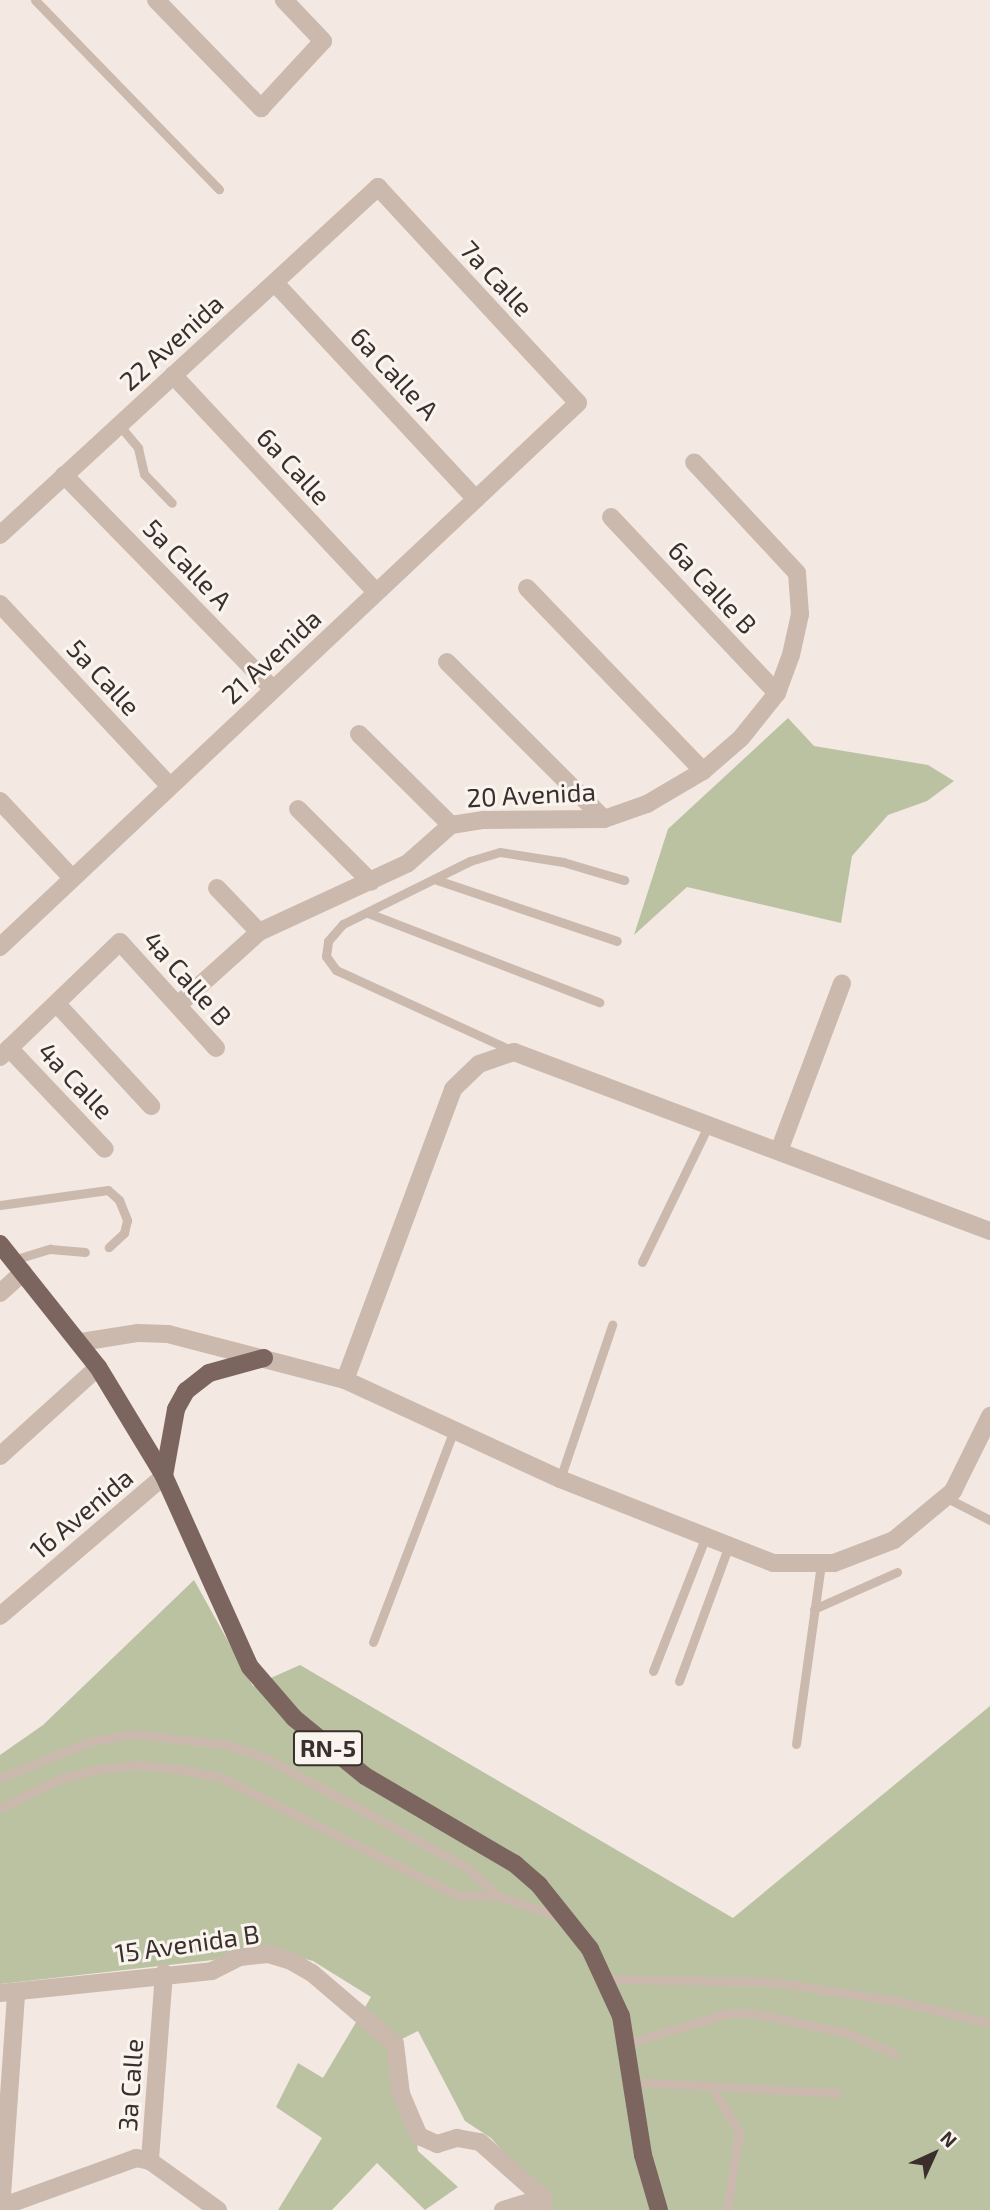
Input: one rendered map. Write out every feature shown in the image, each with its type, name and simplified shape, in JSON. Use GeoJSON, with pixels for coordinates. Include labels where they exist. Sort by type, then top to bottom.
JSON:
{"type":"FeatureCollection","features":[{"type":"Feature","properties":{"kind":"main road","name":"RN-5"},"geometry":{"type":"LineString","coordinates":[[0,1244],[81,1342],[164,1476],[250,1667],[294,1718],[365,1776],[516,1864],[568,1920],[607,1979],[621,2016],[643,2155],[659,2210]]}},
{"type":"Feature","properties":{"kind":"main road"},"geometry":{"type":"LineString","coordinates":[[164,1476],[176,1409],[186,1391],[209,1373],[264,1358]]}},
{"type":"Feature","properties":{"kind":"street"},"geometry":{"type":"LineString","coordinates":[[156,0],[261,108],[323,41],[284,0]]}},
{"type":"Feature","properties":{"kind":"street","name":"22 Avenida"},"geometry":{"type":"LineString","coordinates":[[0,535],[378,187]]}},
{"type":"Feature","properties":{"kind":"street","name":"7a Calle"},"geometry":{"type":"LineString","coordinates":[[378,187],[578,404]]}},
{"type":"Feature","properties":{"kind":"street","name":"6a Calle A"},"geometry":{"type":"LineString","coordinates":[[275,283],[476,499]]}},
{"type":"Feature","properties":{"kind":"street","name":"6a Calle"},"geometry":{"type":"LineString","coordinates":[[173,375],[376,592]]}},
{"type":"Feature","properties":{"kind":"street","name":"21 Avenida"},"geometry":{"type":"LineString","coordinates":[[0,947],[578,404]]}},
{"type":"Feature","properties":{"kind":"street","name":"20 Avenida"},"geometry":{"type":"LineString","coordinates":[[178,1005],[259,932],[286,916],[371,882],[408,863],[451,825],[484,820],[604,819],[647,804],[703,771],[741,738],[777,693],[800,614],[797,573],[694,462]]}},
{"type":"Feature","properties":{"kind":"street","name":"5a Calle A"},"geometry":{"type":"LineString","coordinates":[[64,475],[273,689]]}},
{"type":"Feature","properties":{"kind":"street","name":"6a Calle B"},"geometry":{"type":"LineString","coordinates":[[611,517],[777,693]]}},
{"type":"Feature","properties":{"kind":"street"},"geometry":{"type":"LineString","coordinates":[[527,588],[703,771]]}},
{"type":"Feature","properties":{"kind":"street","name":"5a Calle"},"geometry":{"type":"LineString","coordinates":[[0,604],[170,786]]}},
{"type":"Feature","properties":{"kind":"street"},"geometry":{"type":"LineString","coordinates":[[447,662],[604,819]]}},
{"type":"Feature","properties":{"kind":"street"},"geometry":{"type":"LineString","coordinates":[[359,734],[451,825]]}},
{"type":"Feature","properties":{"kind":"street"},"geometry":{"type":"LineString","coordinates":[[0,801],[72,877]]}},
{"type":"Feature","properties":{"kind":"street"},"geometry":{"type":"LineString","coordinates":[[298,809],[371,882]]}},
{"type":"Feature","properties":{"kind":"street"},"geometry":{"type":"LineString","coordinates":[[217,888],[259,932]]}},
{"type":"Feature","properties":{"kind":"street","name":"4a Calle B"},"geometry":{"type":"LineString","coordinates":[[57,1003],[120,942],[216,1048]]}},
{"type":"Feature","properties":{"kind":"street"},"geometry":{"type":"LineString","coordinates":[[779,1151],[842,983]]}},
{"type":"Feature","properties":{"kind":"street"},"geometry":{"type":"LineString","coordinates":[[5,1052],[57,1003],[151,1106]]}},
{"type":"Feature","properties":{"kind":"street","name":"4a Calle"},"geometry":{"type":"LineString","coordinates":[[5,1052],[105,1149]]}},
{"type":"Feature","properties":{"kind":"street"},"geometry":{"type":"LineString","coordinates":[[345,1380],[453,1089],[479,1064],[514,1052],[990,1231]]}},
{"type":"Feature","properties":{"kind":"street"},"geometry":{"type":"LineString","coordinates":[[0,1293],[18,1266]]}},
{"type":"Feature","properties":{"kind":"street"},"geometry":{"type":"LineString","coordinates":[[81,1342],[138,1333],[168,1334],[345,1380],[560,1479],[773,1563],[834,1563],[894,1540],[953,1491],[990,1416]]}},
{"type":"Feature","properties":{"kind":"street"},"geometry":{"type":"LineString","coordinates":[[0,1456],[98,1367]]}},
{"type":"Feature","properties":{"kind":"street","name":"16 Avenida"},"geometry":{"type":"LineString","coordinates":[[0,1616],[164,1476]]}},
{"type":"Feature","properties":{"kind":"street","name":"15 Avenida B"},"geometry":{"type":"LineString","coordinates":[[8,1994],[164,1973],[212,1971],[240,1957],[268,1954],[291,1961],[312,1973],[394,2044],[401,2094],[419,2136],[437,2144],[457,2138],[480,2142],[543,2204]]}},
{"type":"Feature","properties":{"kind":"street","name":"3a Calle"},"geometry":{"type":"LineString","coordinates":[[164,1973],[150,2161],[218,2210]]}},
{"type":"Feature","properties":{"kind":"street"},"geometry":{"type":"LineString","coordinates":[[8,1994],[1,2209],[136,2158],[150,2161]]}},
{"type":"Feature","properties":{"kind":"street"},"geometry":{"type":"LineString","coordinates":[[503,2210],[543,2204]]}},
{"type":"Feature","properties":{"kind":"lane"},"geometry":{"type":"LineString","coordinates":[[35,0],[219,189]]}},
{"type":"Feature","properties":{"kind":"lane"},"geometry":{"type":"LineString","coordinates":[[119,425],[138,448],[144,474],[172,503]]}},
{"type":"Feature","properties":{"kind":"lane"},"geometry":{"type":"LineString","coordinates":[[514,1052],[336,970],[326,956],[328,940],[343,924],[434,879],[500,852],[563,862],[624,880]]}},
{"type":"Feature","properties":{"kind":"lane"},"geometry":{"type":"LineString","coordinates":[[434,879],[617,941]]}},
{"type":"Feature","properties":{"kind":"lane"},"geometry":{"type":"LineString","coordinates":[[368,913],[599,1002]]}},
{"type":"Feature","properties":{"kind":"lane"},"geometry":{"type":"LineString","coordinates":[[642,1262],[709,1124]]}},
{"type":"Feature","properties":{"kind":"lane"},"geometry":{"type":"LineString","coordinates":[[0,1205],[108,1190],[119,1200],[127,1220],[124,1233],[109,1247]]}},
{"type":"Feature","properties":{"kind":"lane"},"geometry":{"type":"LineString","coordinates":[[18,1266],[50,1249],[85,1252]]}},
{"type":"Feature","properties":{"kind":"lane"},"geometry":{"type":"LineString","coordinates":[[560,1479],[611,1325]]}},
{"type":"Feature","properties":{"kind":"lane"},"geometry":{"type":"LineString","coordinates":[[373,1642],[454,1430]]}},
{"type":"Feature","properties":{"kind":"lane"},"geometry":{"type":"LineString","coordinates":[[945,1497],[990,1520]]}},
{"type":"Feature","properties":{"kind":"lane"},"geometry":{"type":"LineString","coordinates":[[653,1671],[705,1536]]}},
{"type":"Feature","properties":{"kind":"lane"},"geometry":{"type":"LineString","coordinates":[[679,1681],[729,1545]]}},
{"type":"Feature","properties":{"kind":"lane"},"geometry":{"type":"LineString","coordinates":[[796,1744],[821,1563]]}},
{"type":"Feature","properties":{"kind":"lane"},"geometry":{"type":"LineString","coordinates":[[814,1609],[897,1572]]}},
{"type":"Feature","properties":{"kind":"lane"},"geometry":{"type":"LineString","coordinates":[[0,1778],[88,1741],[134,1734],[228,1745],[266,1758],[443,1854],[466,1867],[498,1896]]}},
{"type":"Feature","properties":{"kind":"lane"},"geometry":{"type":"LineString","coordinates":[[0,1808],[60,1779],[94,1770],[137,1765],[220,1777],[457,1895],[498,1896],[568,1920]]}},
{"type":"Feature","properties":{"kind":"lane"},"geometry":{"type":"LineString","coordinates":[[607,1979],[773,1982],[896,2001],[990,2023]]}},
{"type":"Feature","properties":{"kind":"lane"},"geometry":{"type":"LineString","coordinates":[[626,2044],[728,2013],[753,2013],[847,2033],[895,2054]]}},
{"type":"Feature","properties":{"kind":"lane"},"geometry":{"type":"LineString","coordinates":[[632,2082],[837,2093]]}},
{"type":"Feature","properties":{"kind":"lane"},"geometry":{"type":"LineString","coordinates":[[710,2086],[739,2132],[727,2210]]}},
{"type":"Feature","properties":{"kind":"green space"},"geometry":{"type":"Polygon","coordinates":[[[788,718],[814,746],[928,765],[954,781],[927,801],[888,815],[852,856],[841,923],[687,887],[634,935],[668,829],[788,718]]]}},
{"type":"Feature","properties":{"kind":"green space"},"geometry":{"type":"Polygon","coordinates":[[[194,1580],[253,1686],[300,1665],[733,1918],[990,1706],[990,2210],[539,2210],[518,2168],[491,2138],[465,2121],[418,2031],[402,2039],[418,2151],[458,2187],[425,2210],[377,2163],[332,2210],[278,2210],[322,2138],[276,2107],[298,2063],[323,2078],[371,1997],[313,1961],[264,1949],[213,1960],[0,1984],[0,1755],[43,1725],[194,1580]]]}}]}
